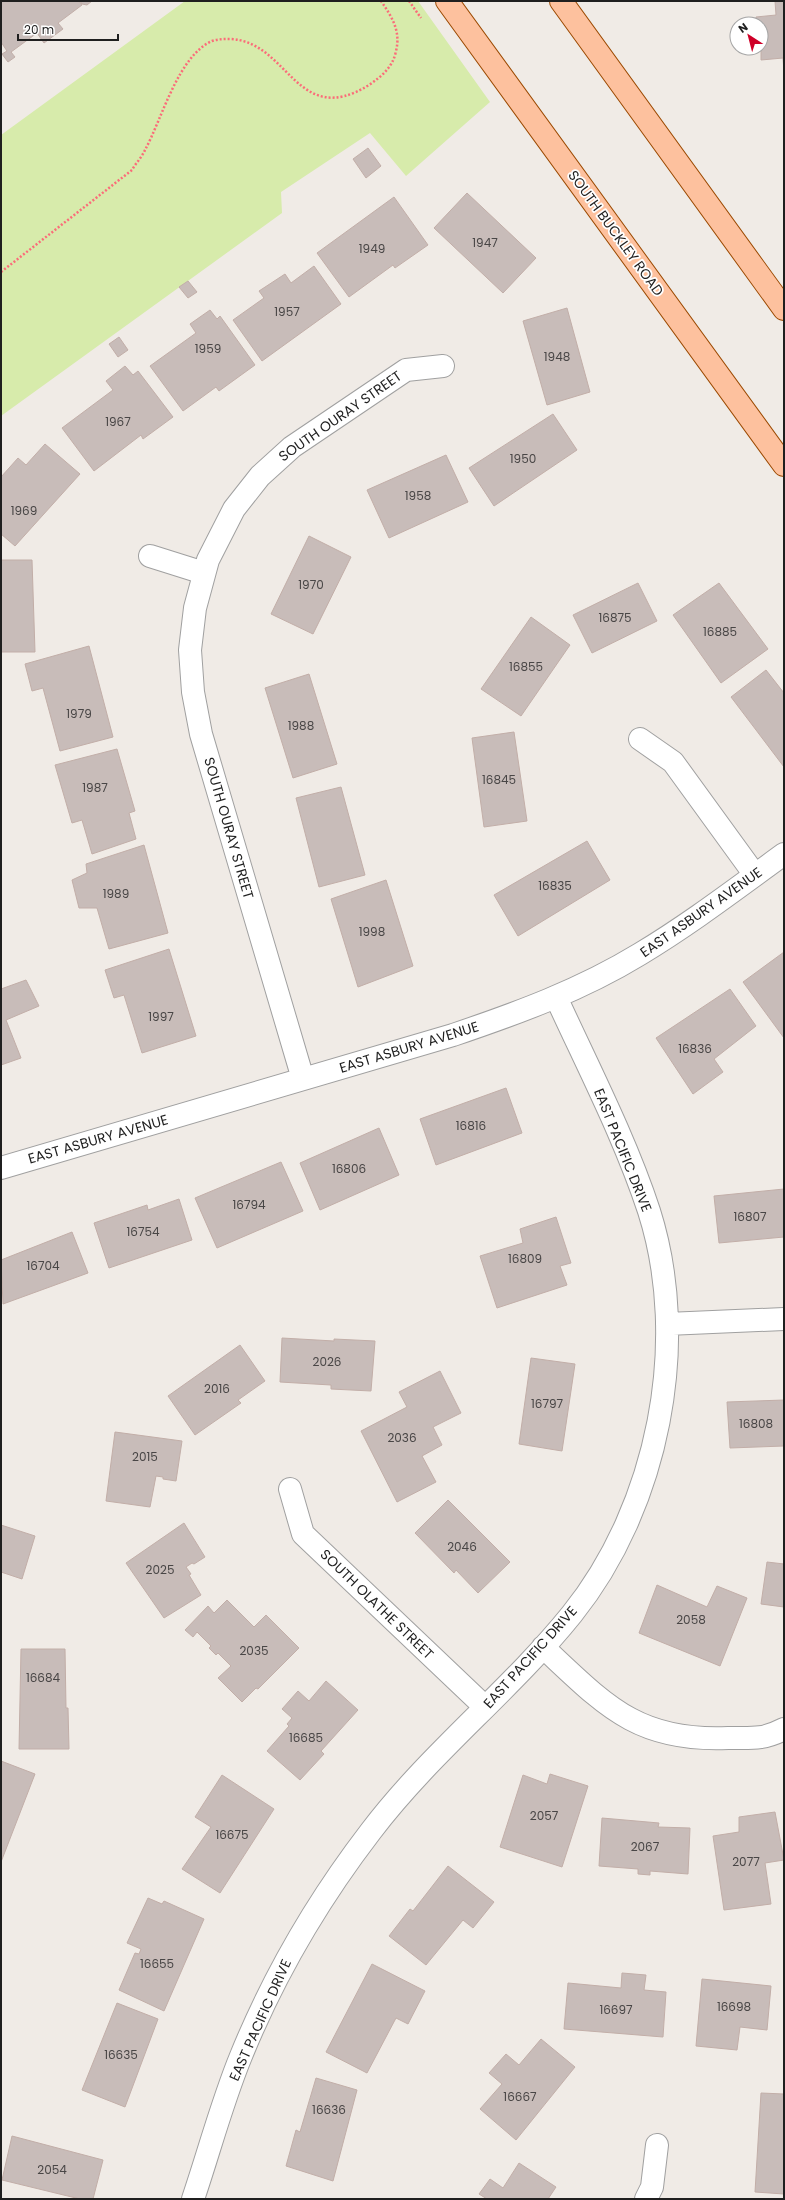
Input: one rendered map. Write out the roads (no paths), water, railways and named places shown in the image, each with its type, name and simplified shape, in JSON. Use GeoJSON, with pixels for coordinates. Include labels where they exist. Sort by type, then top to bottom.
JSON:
{"type":"FeatureCollection","features":[{"type":"Feature","properties":{"kind":"main road","name":"SOUTH BUCKLEY ROAD"},"geometry":{"type":"LineString","coordinates":[[447,1],[784,465]]}},
{"type":"Feature","properties":{"kind":"main road"},"geometry":{"type":"LineString","coordinates":[[561,1],[784,309]]}},
{"type":"Feature","properties":{"kind":"street","name":"SOUTH OURAY STREET"},"geometry":{"type":"LineString","coordinates":[[303,1079],[201,734],[193,692],[190,650],[195,608],[208,560],[234,509],[260,476],[292,447],[406,370],[443,366]]}},
{"type":"Feature","properties":{"kind":"street"},"geometry":{"type":"LineString","coordinates":[[150,556],[204,573]]}},
{"type":"Feature","properties":{"kind":"street"},"geometry":{"type":"LineString","coordinates":[[640,739],[672,762],[755,875]]}},
{"type":"Feature","properties":{"kind":"street","name":"EAST ASBURY AVENUE"},"geometry":{"type":"LineString","coordinates":[[1,1168],[453,1035],[516,1014],[596,978],[639,954],[680,928],[784,854]]}},
{"type":"Feature","properties":{"kind":"street","name":"EAST PACIFIC DRIVE"},"geometry":{"type":"LineString","coordinates":[[193,2199],[241,2057],[277,1976],[321,1899],[373,1828],[418,1777],[543,1647],[574,1612],[612,1553],[632,1511],[648,1467],[663,1398],[667,1324],[660,1259],[649,1214],[629,1157],[556,997]]}},
{"type":"Feature","properties":{"kind":"street"},"geometry":{"type":"LineString","coordinates":[[667,1324],[784,1319]]}},
{"type":"Feature","properties":{"kind":"street","name":"SOUTH OLATHE STREET"},"geometry":{"type":"LineString","coordinates":[[290,1489],[303,1534],[485,1708]]}},
{"type":"Feature","properties":{"kind":"street"},"geometry":{"type":"LineString","coordinates":[[543,1647],[602,1702],[634,1722],[670,1735],[699,1740],[769,1737],[784,1729]]}},
{"type":"Feature","properties":{"kind":"street"},"geometry":{"type":"LineString","coordinates":[[646,2199],[652,2187],[658,2144]]}}]}
